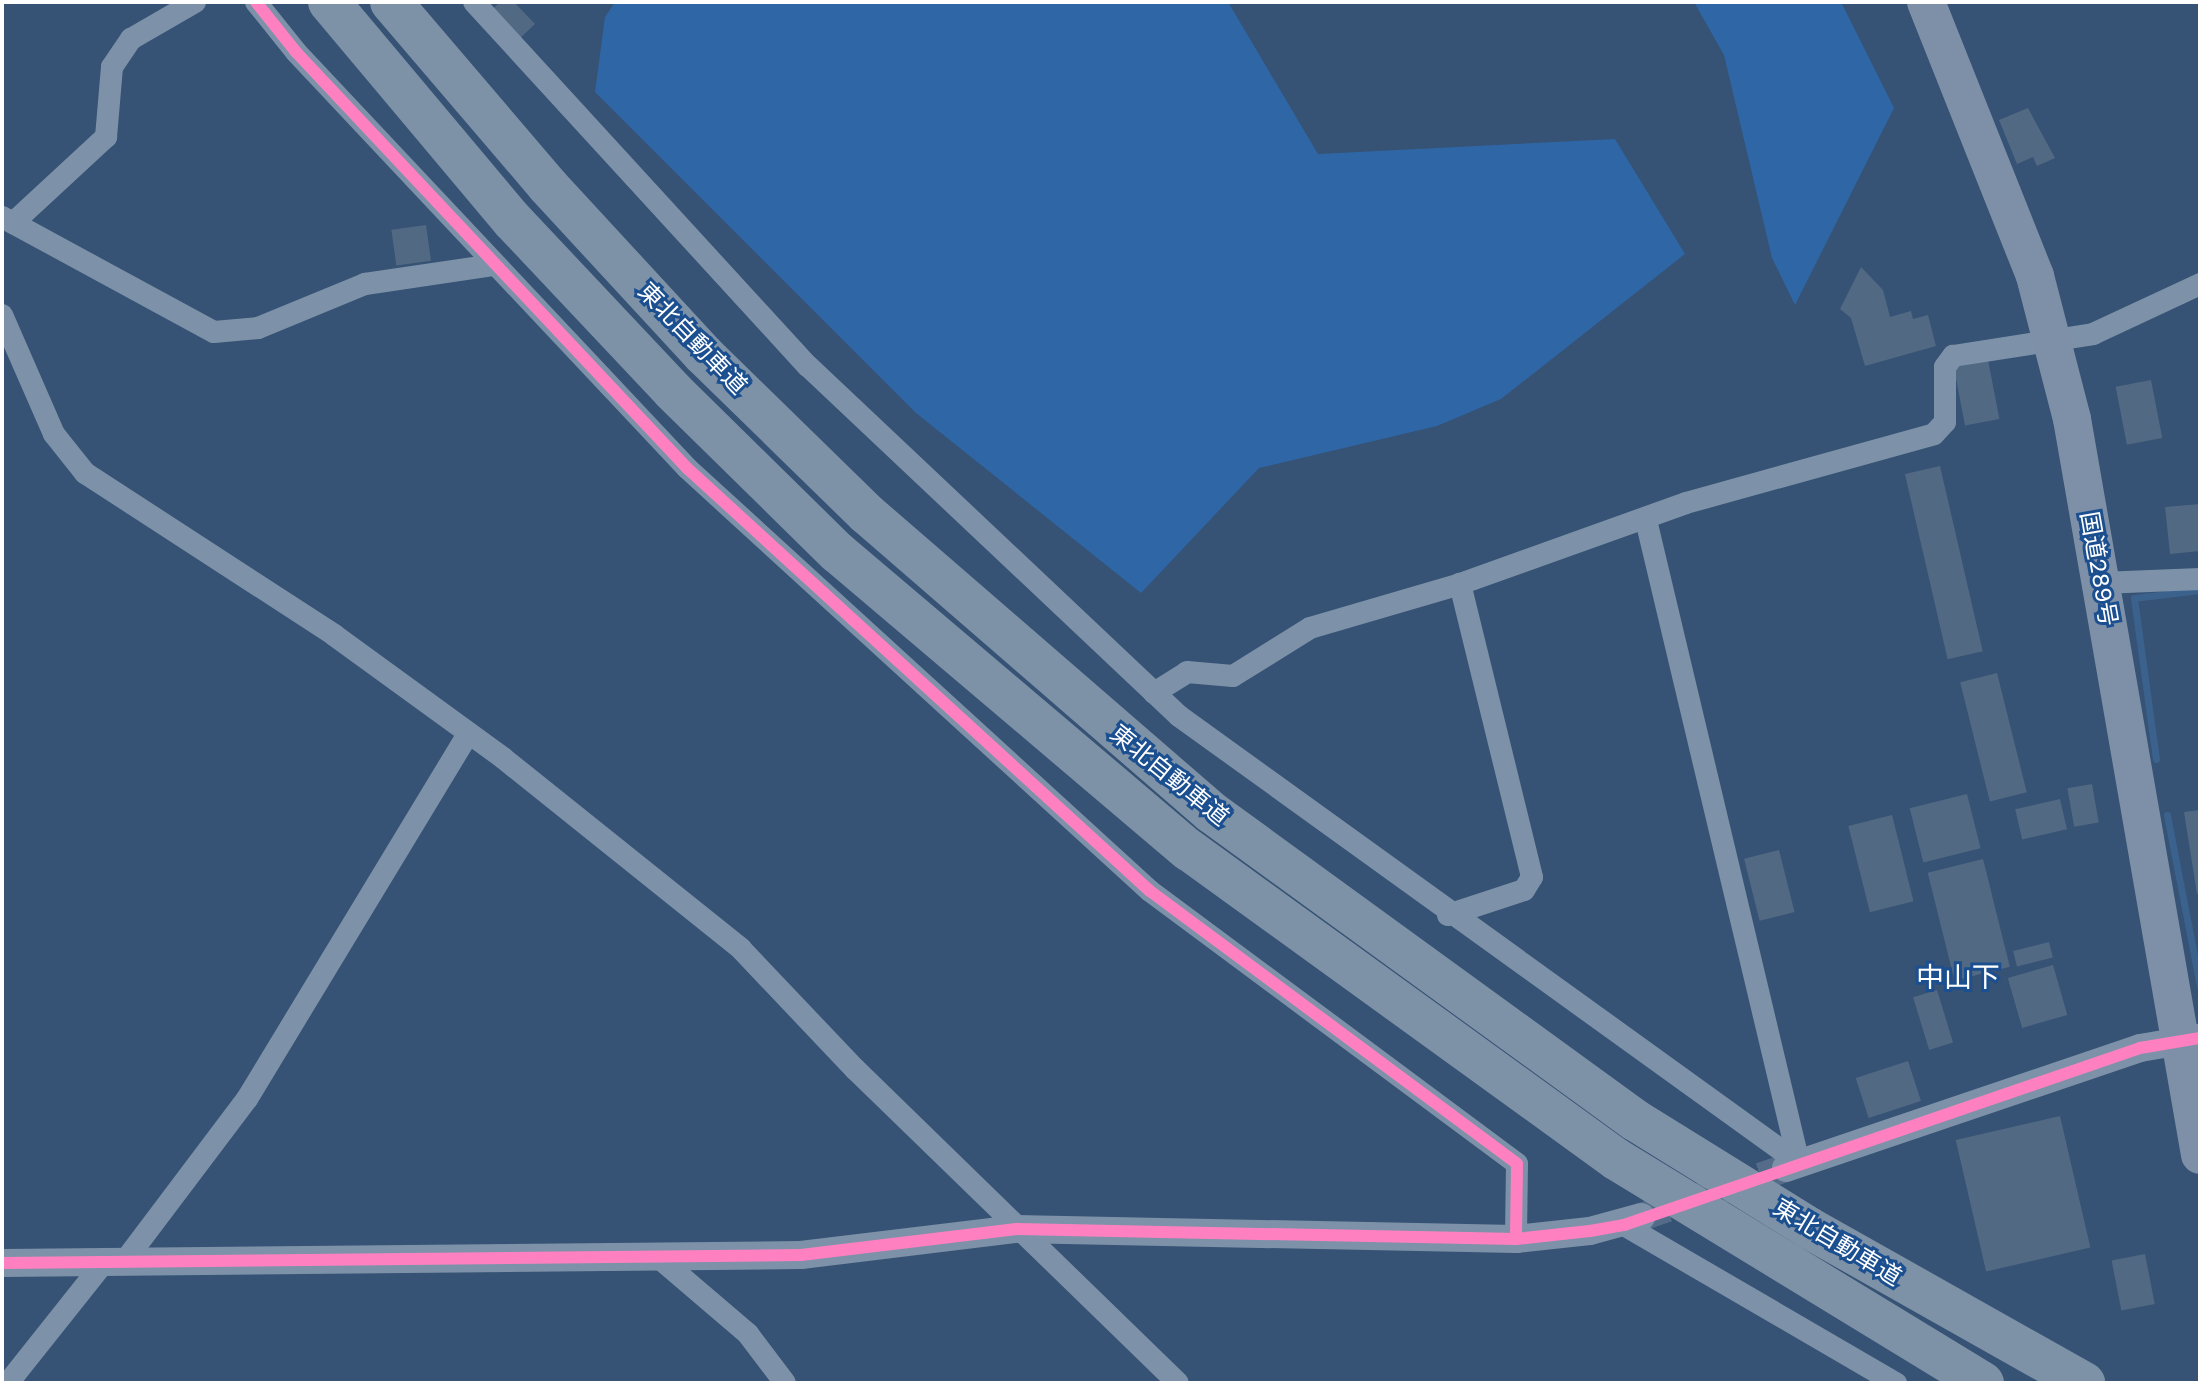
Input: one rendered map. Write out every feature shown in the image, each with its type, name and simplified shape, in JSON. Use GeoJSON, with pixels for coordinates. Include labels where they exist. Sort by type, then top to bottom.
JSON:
{"type":"FeatureCollection","features":[{"type":"Feature","properties":{"kind":"highway","name":"東北自動車道"},"geometry":{"type":"LineString","coordinates":[[329,2],[513,221],[673,391],[837,552],[1189,850],[1616,1159],[1983,1383]]}},
{"type":"Feature","properties":{"kind":"highway","name":"東北自動車道"},"geometry":{"type":"LineString","coordinates":[[391,2],[548,186],[703,354],[890,535],[1211,812],[1635,1120],[1809,1228],[2084,1383]]}},
{"type":"Feature","properties":{"kind":"highway","name":"国道289号"},"geometry":{"type":"LineString","coordinates":[[1926,2],[2035,276],[2054,343],[2189,1039],[2199,1138]]}},
{"type":"Feature","properties":{"kind":"street"},"geometry":{"type":"LineString","coordinates":[[195,2],[131,39],[112,67],[106,137],[8,220],[214,332],[258,328],[365,284],[493,265]]}},
{"type":"Feature","properties":{"kind":"street"},"geometry":{"type":"LineString","coordinates":[[256,2],[493,265],[687,468],[1150,891],[1517,1164],[1516,1239]]}},
{"type":"Feature","properties":{"kind":"street"},"geometry":{"type":"LineString","coordinates":[[474,2],[808,366],[1154,693],[1256,778],[1792,1165]]}},
{"type":"Feature","properties":{"kind":"street"},"geometry":{"type":"LineString","coordinates":[[1154,693],[1187,672],[1233,676],[1310,628],[1460,584],[1646,520],[1686,503],[1934,434],[1945,422],[1945,367],[1953,356],[2054,343],[2093,334],[2200,284]]}},
{"type":"Feature","properties":{"kind":"street"},"geometry":{"type":"LineString","coordinates":[[2,315],[54,434],[85,473],[334,635],[468,734],[741,949],[1016,1229],[1178,1383]]}},
{"type":"Feature","properties":{"kind":"street"},"geometry":{"type":"LineString","coordinates":[[1646,520],[1792,1165]]}},
{"type":"Feature","properties":{"kind":"street"},"geometry":{"type":"LineString","coordinates":[[2101,583],[2200,579]]}},
{"type":"Feature","properties":{"kind":"street"},"geometry":{"type":"LineString","coordinates":[[1448,915],[1524,890],[1532,877],[1460,584]]}},
{"type":"Feature","properties":{"kind":"street"},"geometry":{"type":"LineString","coordinates":[[8,1383],[113,1264],[247,1099],[468,734]]}},
{"type":"Feature","properties":{"kind":"street"},"geometry":{"type":"LineString","coordinates":[[1792,1165],[2140,1048],[2189,1039]]}},
{"type":"Feature","properties":{"kind":"street"},"geometry":{"type":"LineString","coordinates":[[2,1263],[801,1255],[1016,1229],[1516,1239],[1632,1221],[1896,1383]]}},
{"type":"Feature","properties":{"kind":"street"},"geometry":{"type":"LineString","coordinates":[[658,1257],[748,1334],[785,1383]]}},
{"type":"Feature","properties":{"kind":"shaded area"},"geometry":{"type":"Polygon","coordinates":[[[615,2],[1228,2],[1318,154],[1615,139],[1685,254],[1501,399],[1437,426],[1259,468],[1141,593],[916,413],[595,92],[605,17],[615,2]]]}},
{"type":"Feature","properties":{"kind":"shaded area"},"geometry":{"type":"Polygon","coordinates":[[[1694,2],[1841,2],[1894,108],[1795,305],[1772,258],[1724,55],[1694,2]]]}},
{"type":"Feature","properties":{"kind":"building"},"geometry":{"type":"Polygon","coordinates":[[[500,2],[514,2],[535,24],[516,42],[489,13],[500,2]]]}},
{"type":"Feature","properties":{"kind":"building"},"geometry":{"type":"Polygon","coordinates":[[[2028,108],[2055,158],[2037,166],[2033,157],[2017,164],[1999,120],[2028,108]]]}},
{"type":"Feature","properties":{"kind":"building"},"geometry":{"type":"Polygon","coordinates":[[[426,225],[431,261],[396,266],[391,230],[426,225]]]}},
{"type":"Feature","properties":{"kind":"building"},"geometry":{"type":"Polygon","coordinates":[[[1861,267],[1883,290],[1890,317],[1911,311],[1913,319],[1928,315],[1936,346],[1865,366],[1851,318],[1840,309],[1861,267]]]}},
{"type":"Feature","properties":{"kind":"building"},"geometry":{"type":"Polygon","coordinates":[[[1988,360],[1999,419],[1965,426],[1954,367],[1988,360]]]}},
{"type":"Feature","properties":{"kind":"building"},"geometry":{"type":"Polygon","coordinates":[[[2151,380],[2162,438],[2127,445],[2116,387],[2151,380]]]}},
{"type":"Feature","properties":{"kind":"building"},"geometry":{"type":"Polygon","coordinates":[[[1940,466],[1983,651],[1948,659],[1905,474],[1940,466]]]}},
{"type":"Feature","properties":{"kind":"building"},"geometry":{"type":"Polygon","coordinates":[[[2200,504],[2200,551],[2170,554],[2165,507],[2200,504]]]}},
{"type":"Feature","properties":{"kind":"building"},"geometry":{"type":"Polygon","coordinates":[[[1997,673],[2027,792],[1990,802],[1960,682],[1997,673]]]}},
{"type":"Feature","properties":{"kind":"building"},"geometry":{"type":"Polygon","coordinates":[[[2092,784],[2099,822],[2074,827],[2067,788],[2092,784]]]}},
{"type":"Feature","properties":{"kind":"building"},"geometry":{"type":"Polygon","coordinates":[[[1967,794],[1981,848],[1923,863],[1910,808],[1967,794]]]}},
{"type":"Feature","properties":{"kind":"building"},"geometry":{"type":"Polygon","coordinates":[[[2060,799],[2067,829],[2022,840],[2015,809],[2060,799]]]}},
{"type":"Feature","properties":{"kind":"building"},"geometry":{"type":"Polygon","coordinates":[[[2200,810],[2200,894],[2197,894],[2184,812],[2200,810]]]}},
{"type":"Feature","properties":{"kind":"building"},"geometry":{"type":"Polygon","coordinates":[[[1892,815],[1914,901],[1870,912],[1848,826],[1892,815]]]}},
{"type":"Feature","properties":{"kind":"building"},"geometry":{"type":"Polygon","coordinates":[[[1779,850],[1794,912],[1760,921],[1744,859],[1779,850]]]}},
{"type":"Feature","properties":{"kind":"building"},"geometry":{"type":"Polygon","coordinates":[[[1983,859],[2010,967],[1955,980],[1928,873],[1983,859]]]}},
{"type":"Feature","properties":{"kind":"building"},"geometry":{"type":"Polygon","coordinates":[[[2049,942],[2053,958],[2017,966],[2013,951],[2049,942]]]}},
{"type":"Feature","properties":{"kind":"building"},"geometry":{"type":"Polygon","coordinates":[[[2053,965],[2067,1015],[2022,1028],[2008,978],[2053,965]]]}},
{"type":"Feature","properties":{"kind":"building"},"geometry":{"type":"Polygon","coordinates":[[[1937,990],[1953,1043],[1929,1050],[1913,997],[1937,990]]]}},
{"type":"Feature","properties":{"kind":"building"},"geometry":{"type":"Polygon","coordinates":[[[1908,1061],[1921,1101],[1869,1118],[1856,1078],[1908,1061]]]}},
{"type":"Feature","properties":{"kind":"building"},"geometry":{"type":"Polygon","coordinates":[[[2060,1116],[2090,1248],[1986,1272],[1956,1140],[2060,1116]]]}},
{"type":"Feature","properties":{"kind":"building"},"geometry":{"type":"Polygon","coordinates":[[[2145,1254],[2155,1304],[2121,1311],[2112,1260],[2145,1254]]]}},
{"type":"Feature","properties":{"kind":"waterway"},"geometry":{"type":"LineString","coordinates":[[2156,759],[2134,598],[2200,590]]}},
{"type":"Feature","properties":{"kind":"waterway"},"geometry":{"type":"LineString","coordinates":[[2167,815],[2200,986]]}},
{"type":"Feature","properties":{"kind":"tunnel"},"geometry":{"type":"LineString","coordinates":[[1641,1217],[1786,1168]]}},
{"type":"Feature","properties":{"kind":"cycle path"},"geometry":{"type":"LineString","coordinates":[[256,2],[296,52],[687,468],[1150,891],[1517,1164],[1516,1239]]}},
{"type":"Feature","properties":{"kind":"cycle path"},"geometry":{"type":"LineString","coordinates":[[2,1263],[801,1255],[1016,1229],[1516,1239],[1624,1225],[2140,1048],[2200,1038]]}},
{"type":"Feature","properties":{"kind":"district","name":"中山下"},"geometry":{"type":"Point","coordinates":[1958,978]}}]}
